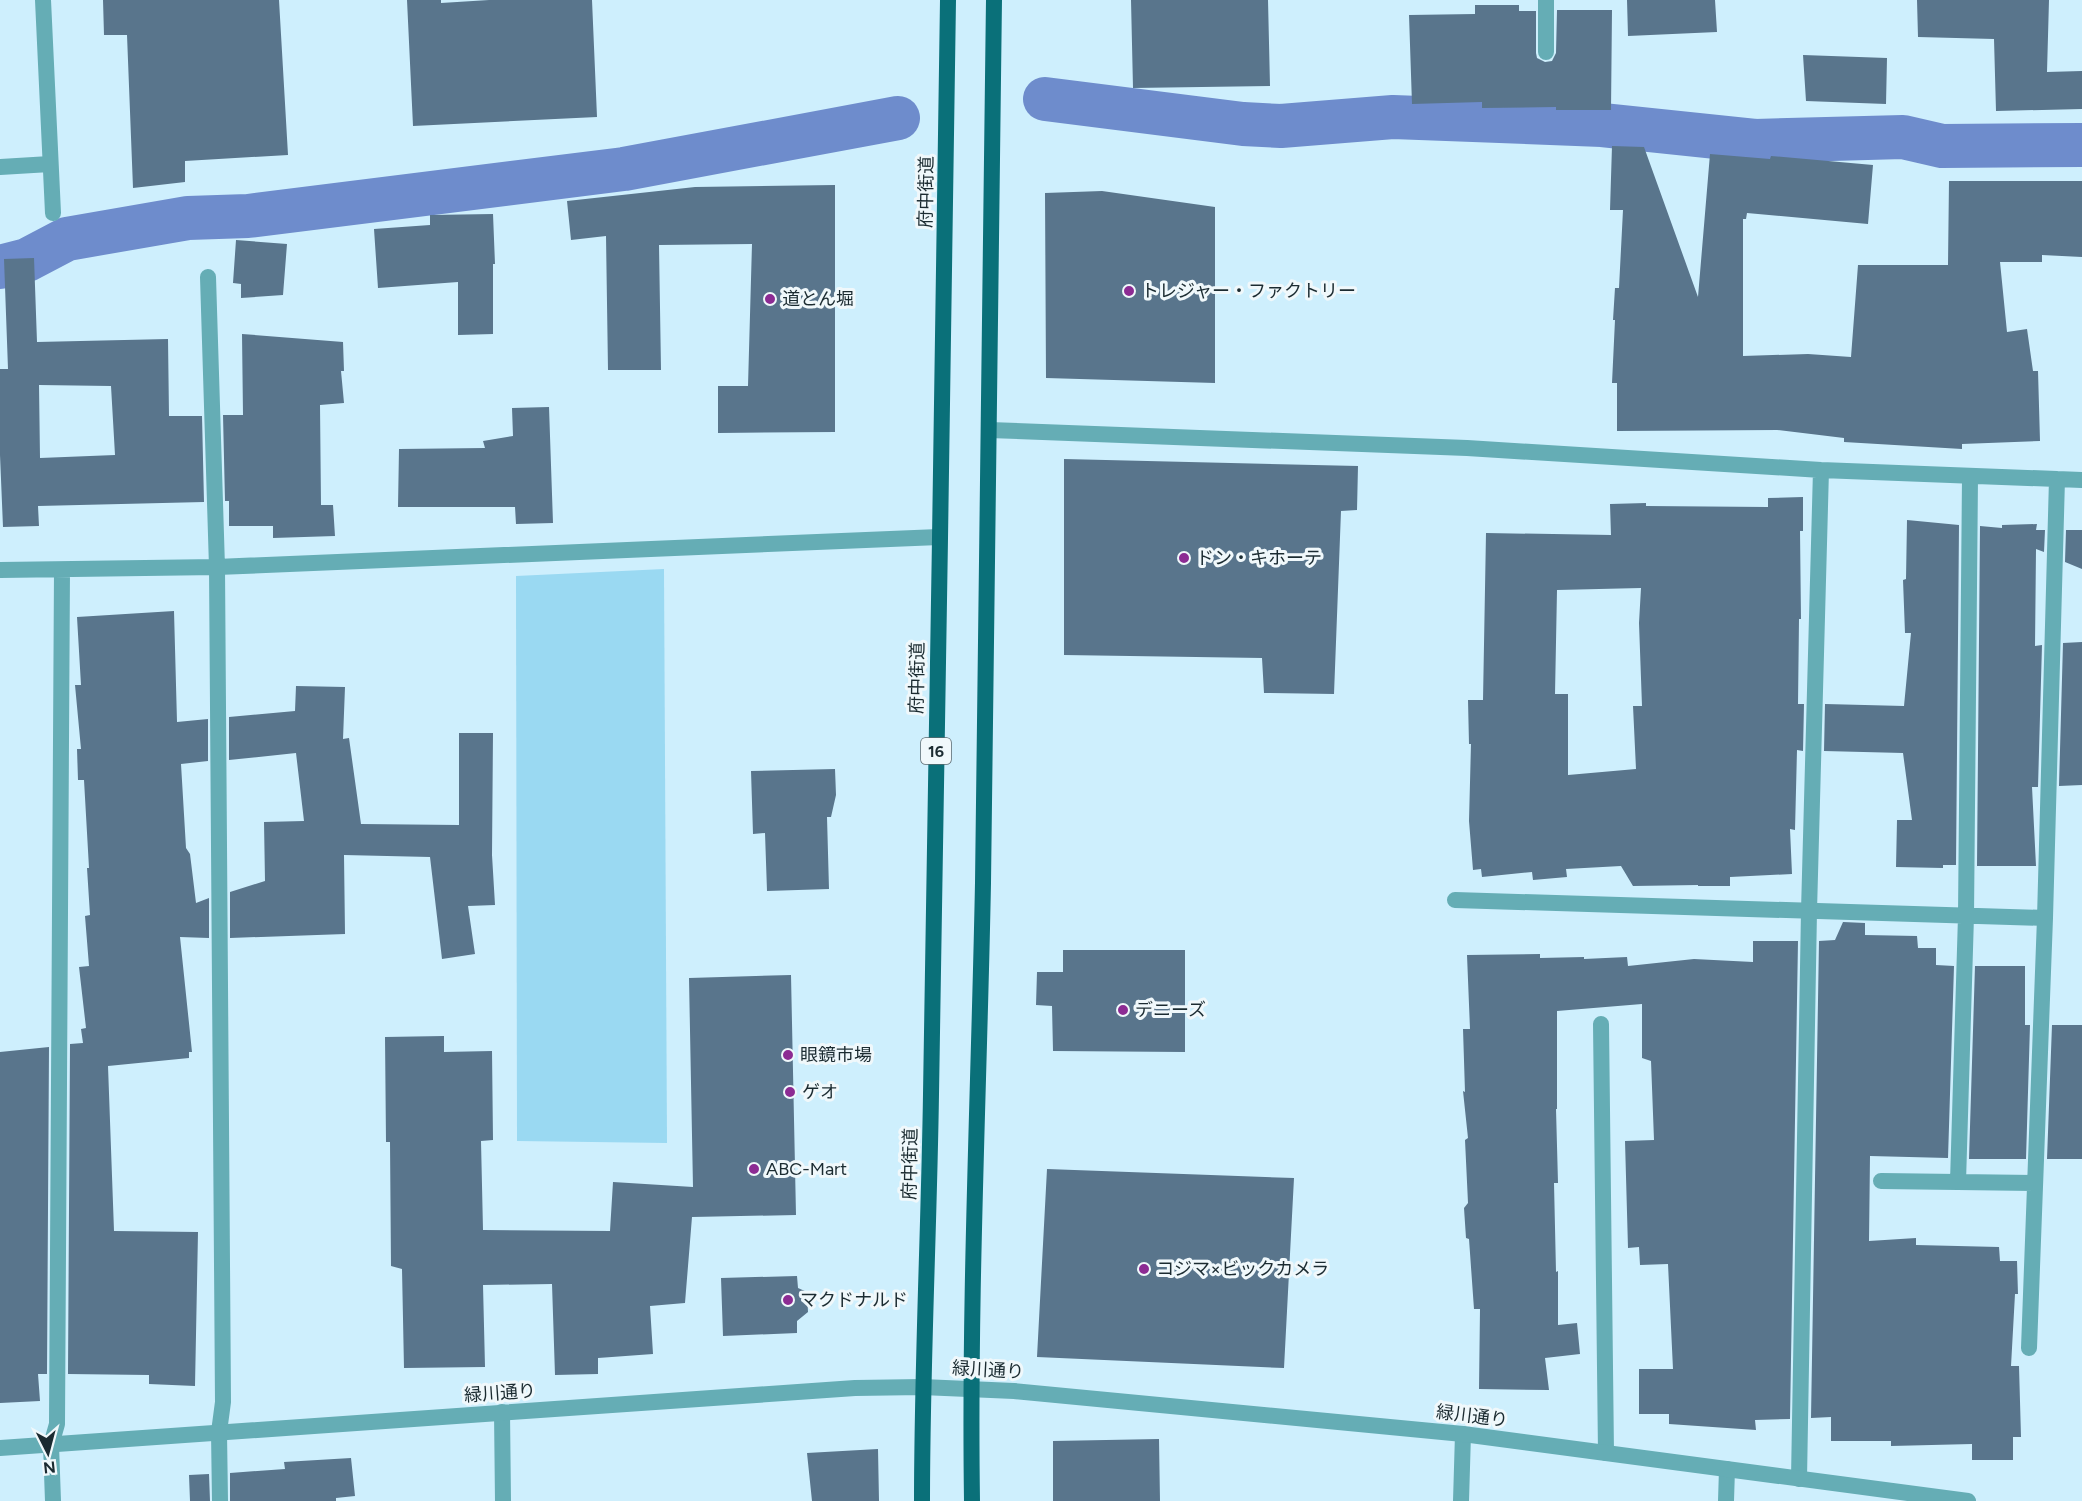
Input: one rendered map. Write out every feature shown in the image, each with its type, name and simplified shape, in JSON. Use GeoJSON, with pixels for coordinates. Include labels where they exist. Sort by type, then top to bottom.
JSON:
{"type":"FeatureCollection","features":[{"type":"Feature","properties":{"kind":"main road","name":"府中街道"},"geometry":{"type":"LineString","coordinates":[[921,1501],[931,1084],[948,0]]}},
{"type":"Feature","properties":{"kind":"main road"},"geometry":{"type":"LineString","coordinates":[[972,1501],[970,1388],[986,746],[994,0]]}},
{"type":"Feature","properties":{"kind":"street"},"geometry":{"type":"LineString","coordinates":[[44,0],[53,213]]}},
{"type":"Feature","properties":{"kind":"street"},"geometry":{"type":"LineString","coordinates":[[1546,0],[1546,52]]}},
{"type":"Feature","properties":{"kind":"street"},"geometry":{"type":"LineString","coordinates":[[0,167],[50,164]]}},
{"type":"Feature","properties":{"kind":"street"},"geometry":{"type":"LineString","coordinates":[[208,277],[217,567],[223,1390],[219,1432],[220,1501]]}},
{"type":"Feature","properties":{"kind":"street"},"geometry":{"type":"LineString","coordinates":[[989,430],[1467,448],[1821,470],[2082,480]]}},
{"type":"Feature","properties":{"kind":"street"},"geometry":{"type":"LineString","coordinates":[[1799,1479],[1809,911],[1821,470]]}},
{"type":"Feature","properties":{"kind":"street"},"geometry":{"type":"LineString","coordinates":[[1958,1182],[1966,916],[1970,477]]}},
{"type":"Feature","properties":{"kind":"street"},"geometry":{"type":"LineString","coordinates":[[2029,1348],[2045,918],[2057,479]]}},
{"type":"Feature","properties":{"kind":"street"},"geometry":{"type":"LineString","coordinates":[[0,570],[217,567],[939,537]]}},
{"type":"Feature","properties":{"kind":"street"},"geometry":{"type":"LineString","coordinates":[[53,1501],[51,1444],[57,1424],[62,570]]}},
{"type":"Feature","properties":{"kind":"street"},"geometry":{"type":"LineString","coordinates":[[1455,900],[2045,918]]}},
{"type":"Feature","properties":{"kind":"street"},"geometry":{"type":"LineString","coordinates":[[1601,1024],[1606,1453]]}},
{"type":"Feature","properties":{"kind":"street"},"geometry":{"type":"LineString","coordinates":[[1881,1181],[2035,1183]]}},
{"type":"Feature","properties":{"kind":"street","name":"緑川通り"},"geometry":{"type":"LineString","coordinates":[[0,1448],[855,1388],[970,1388],[1463,1434],[1968,1501]]}},
{"type":"Feature","properties":{"kind":"street"},"geometry":{"type":"LineString","coordinates":[[502,1412],[503,1501]]}},
{"type":"Feature","properties":{"kind":"street"},"geometry":{"type":"LineString","coordinates":[[1461,1501],[1463,1434]]}},
{"type":"Feature","properties":{"kind":"street"},"geometry":{"type":"LineString","coordinates":[[1726,1501],[1727,1469]]}},
{"type":"Feature","properties":{"kind":"shaded area"},"geometry":{"type":"Polygon","coordinates":[[[664,569],[667,1143],[517,1141],[516,576],[664,569]]]}},
{"type":"Feature","properties":{"kind":"building"},"geometry":{"type":"Polygon","coordinates":[[[103,0],[279,0],[288,155],[185,161],[185,182],[133,188],[127,35],[104,35],[103,0]]]}},
{"type":"Feature","properties":{"kind":"building"},"geometry":{"type":"Polygon","coordinates":[[[407,0],[441,0],[441,3],[489,0],[592,0],[597,117],[413,126],[407,0]]]}},
{"type":"Feature","properties":{"kind":"building"},"geometry":{"type":"Polygon","coordinates":[[[1131,0],[1268,0],[1270,86],[1133,88],[1131,0]]]}},
{"type":"Feature","properties":{"kind":"building"},"geometry":{"type":"Polygon","coordinates":[[[1627,0],[1715,0],[1717,32],[1628,36],[1627,0]]]}},
{"type":"Feature","properties":{"kind":"building"},"geometry":{"type":"Polygon","coordinates":[[[1917,0],[2049,0],[2047,72],[2082,71],[2082,109],[1996,111],[1994,39],[1918,37],[1917,0]]]}},
{"type":"Feature","properties":{"kind":"building"},"geometry":{"type":"Polygon","coordinates":[[[1475,5],[1519,5],[1519,11],[1536,11],[1536,53],[1537,58],[1545,62],[1552,61],[1556,53],[1557,10],[1612,10],[1611,110],[1556,110],[1556,107],[1482,108],[1482,102],[1412,104],[1409,15],[1475,14],[1475,5]]]}},
{"type":"Feature","properties":{"kind":"building"},"geometry":{"type":"Polygon","coordinates":[[[1803,55],[1887,58],[1886,104],[1806,101],[1803,55]]]}},
{"type":"Feature","properties":{"kind":"building"},"geometry":{"type":"Polygon","coordinates":[[[1612,146],[1644,147],[1698,297],[1710,154],[1770,159],[1771,156],[1873,165],[1868,224],[1747,213],[1746,219],[1743,219],[1743,356],[1808,354],[1851,357],[1858,265],[1948,265],[1949,181],[2082,181],[2082,257],[2042,255],[2042,262],[2000,262],[2007,332],[2027,329],[2033,371],[2038,371],[2040,441],[1962,444],[1962,449],[1844,442],[1844,438],[1777,430],[1617,431],[1617,383],[1612,383],[1615,320],[1613,320],[1615,288],[1619,288],[1623,210],[1610,210],[1612,146]]]}},
{"type":"Feature","properties":{"kind":"building"},"geometry":{"type":"Polygon","coordinates":[[[835,185],[835,432],[718,433],[718,386],[748,386],[752,244],[659,245],[661,370],[608,370],[606,236],[571,240],[567,201],[695,187],[835,185]]]}},
{"type":"Feature","properties":{"kind":"building"},"geometry":{"type":"Polygon","coordinates":[[[1102,191],[1215,207],[1215,383],[1046,378],[1045,193],[1102,191]]]}},
{"type":"Feature","properties":{"kind":"building"},"geometry":{"type":"Polygon","coordinates":[[[493,214],[495,264],[493,264],[493,334],[458,335],[458,282],[378,288],[374,229],[430,225],[430,215],[493,214]]]}},
{"type":"Feature","properties":{"kind":"building"},"geometry":{"type":"Polygon","coordinates":[[[236,240],[287,244],[283,295],[241,298],[241,284],[233,283],[236,240]]]}},
{"type":"Feature","properties":{"kind":"building"},"geometry":{"type":"Polygon","coordinates":[[[34,258],[37,342],[168,339],[169,416],[202,416],[204,502],[38,506],[39,526],[3,527],[0,369],[8,369],[4,259],[34,258]],[[39,385],[40,458],[115,455],[111,386],[39,385]]]}},
{"type":"Feature","properties":{"kind":"building"},"geometry":{"type":"Polygon","coordinates":[[[242,334],[343,342],[344,371],[341,371],[344,403],[320,405],[321,505],[333,505],[335,536],[273,538],[273,526],[229,526],[229,501],[225,501],[223,415],[243,415],[242,334]]]}},
{"type":"Feature","properties":{"kind":"building"},"geometry":{"type":"Polygon","coordinates":[[[549,407],[553,523],[516,524],[515,507],[398,507],[399,449],[485,448],[483,441],[513,436],[512,408],[549,407]]]}},
{"type":"Feature","properties":{"kind":"building"},"geometry":{"type":"Polygon","coordinates":[[[1064,459],[1358,466],[1357,510],[1341,511],[1334,694],[1264,693],[1262,658],[1064,655],[1064,459]]]}},
{"type":"Feature","properties":{"kind":"building"},"geometry":{"type":"Polygon","coordinates":[[[1803,497],[1803,531],[1800,531],[1801,619],[1799,619],[1798,704],[1804,704],[1803,751],[1797,750],[1795,830],[1790,829],[1792,874],[1730,877],[1730,886],[1633,886],[1621,866],[1566,869],[1567,877],[1533,880],[1532,872],[1482,877],[1481,869],[1473,870],[1469,821],[1471,744],[1469,744],[1468,700],[1483,700],[1486,533],[1611,535],[1610,504],[1768,507],[1768,498],[1803,497]],[[1641,588],[1557,590],[1555,694],[1568,694],[1568,775],[1636,769],[1633,706],[1642,706],[1639,623],[1641,588]]]}},
{"type":"Feature","properties":{"kind":"building"},"geometry":{"type":"Polygon","coordinates":[[[1907,520],[1959,525],[1956,865],[1943,865],[1943,868],[1896,867],[1897,820],[1912,820],[1903,753],[1824,751],[1825,704],[1904,706],[1911,633],[1905,633],[1903,580],[1906,579],[1907,520]]]}},
{"type":"Feature","properties":{"kind":"building"},"geometry":{"type":"Polygon","coordinates":[[[2037,524],[2036,530],[2045,530],[2044,552],[2036,549],[2035,646],[2042,645],[2038,787],[2032,787],[2036,866],[1977,866],[1980,526],[2002,528],[2002,525],[2037,524]]]}},
{"type":"Feature","properties":{"kind":"building"},"geometry":{"type":"Polygon","coordinates":[[[2066,530],[2082,530],[2082,569],[2065,562],[2066,530]]]}},
{"type":"Feature","properties":{"kind":"building"},"geometry":{"type":"Polygon","coordinates":[[[174,611],[177,722],[208,719],[208,761],[181,764],[186,848],[190,854],[196,903],[209,898],[209,938],[180,937],[192,1052],[189,1052],[189,1058],[108,1066],[114,1231],[198,1232],[195,1386],[149,1384],[149,1375],[68,1374],[70,1044],[83,1043],[81,1029],[86,1028],[79,967],[89,966],[85,916],[90,915],[84,780],[78,780],[77,749],[81,749],[75,685],[81,685],[77,617],[174,611]]]}},
{"type":"Feature","properties":{"kind":"building"},"geometry":{"type":"Polygon","coordinates":[[[2082,642],[2082,785],[2059,786],[2063,643],[2082,642]]]}},
{"type":"Feature","properties":{"kind":"building"},"geometry":{"type":"Polygon","coordinates":[[[296,686],[345,687],[343,739],[349,738],[361,824],[459,825],[459,733],[493,733],[492,855],[495,905],[468,906],[475,954],[442,959],[430,857],[344,855],[345,934],[230,938],[230,892],[265,881],[264,822],[304,821],[296,753],[229,760],[229,717],[295,711],[296,686]]]}},
{"type":"Feature","properties":{"kind":"building"},"geometry":{"type":"Polygon","coordinates":[[[835,769],[836,795],[831,817],[827,817],[829,889],[767,891],[765,833],[753,834],[751,771],[835,769]]]}},
{"type":"Feature","properties":{"kind":"building"},"geometry":{"type":"Polygon","coordinates":[[[1843,922],[1865,923],[1865,935],[1917,936],[1918,948],[1936,948],[1936,965],[1954,966],[1948,1158],[1870,1156],[1869,1241],[1916,1238],[1916,1245],[1999,1247],[2000,1261],[2017,1261],[2018,1294],[2015,1294],[2011,1366],[2019,1366],[2021,1437],[2013,1437],[2013,1460],[1972,1460],[1972,1444],[1891,1446],[1891,1441],[1831,1441],[1831,1417],[1811,1418],[1819,941],[1835,940],[1843,922]]]}},
{"type":"Feature","properties":{"kind":"building"},"geometry":{"type":"Polygon","coordinates":[[[1753,941],[1798,941],[1790,1419],[1755,1420],[1756,1430],[1669,1424],[1669,1414],[1639,1414],[1639,1369],[1673,1369],[1668,1264],[1640,1265],[1639,1247],[1628,1248],[1625,1141],[1654,1140],[1651,1061],[1642,1058],[1642,1004],[1557,1011],[1558,1183],[1554,1183],[1558,1325],[1577,1323],[1580,1354],[1545,1358],[1549,1390],[1479,1389],[1480,1309],[1474,1309],[1469,1239],[1466,1238],[1464,1208],[1468,1203],[1465,1140],[1468,1138],[1463,1091],[1465,1092],[1463,1029],[1470,1029],[1467,955],[1540,954],[1540,958],[1584,957],[1584,959],[1627,957],[1628,966],[1694,959],[1753,962],[1753,941]]]}},
{"type":"Feature","properties":{"kind":"building"},"geometry":{"type":"Polygon","coordinates":[[[1063,950],[1185,950],[1185,1052],[1053,1051],[1052,1006],[1036,1005],[1037,972],[1063,972],[1063,950]]]}},
{"type":"Feature","properties":{"kind":"building"},"geometry":{"type":"Polygon","coordinates":[[[1975,966],[2025,966],[2025,1025],[2030,1025],[2026,1159],[1969,1159],[1975,966]]]}},
{"type":"Feature","properties":{"kind":"building"},"geometry":{"type":"Polygon","coordinates":[[[791,975],[796,1215],[692,1217],[685,1303],[650,1306],[653,1354],[598,1358],[598,1374],[555,1375],[552,1284],[483,1285],[485,1367],[404,1368],[402,1269],[391,1266],[390,1142],[386,1142],[385,1037],[444,1036],[444,1052],[492,1051],[493,1140],[481,1141],[483,1230],[610,1231],[613,1182],[693,1187],[689,978],[791,975]]]}},
{"type":"Feature","properties":{"kind":"building"},"geometry":{"type":"Polygon","coordinates":[[[2052,1025],[2082,1025],[2082,1159],[2047,1159],[2052,1025]]]}},
{"type":"Feature","properties":{"kind":"building"},"geometry":{"type":"Polygon","coordinates":[[[49,1047],[47,1374],[38,1374],[40,1401],[0,1403],[0,1052],[49,1047]]]}},
{"type":"Feature","properties":{"kind":"building"},"geometry":{"type":"Polygon","coordinates":[[[1047,1169],[1294,1178],[1284,1368],[1037,1357],[1047,1169]]]}},
{"type":"Feature","properties":{"kind":"building"},"geometry":{"type":"Polygon","coordinates":[[[797,1276],[798,1288],[807,1292],[808,1312],[797,1321],[797,1333],[723,1336],[721,1278],[797,1276]]]}},
{"type":"Feature","properties":{"kind":"building"},"geometry":{"type":"Polygon","coordinates":[[[1159,1439],[1160,1501],[1053,1501],[1053,1441],[1159,1439]]]}},
{"type":"Feature","properties":{"kind":"building"},"geometry":{"type":"Polygon","coordinates":[[[878,1449],[879,1501],[812,1501],[807,1453],[878,1449]]]}},
{"type":"Feature","properties":{"kind":"building"},"geometry":{"type":"Polygon","coordinates":[[[351,1458],[355,1496],[336,1498],[336,1501],[230,1501],[230,1473],[285,1469],[284,1462],[351,1458]]]}},
{"type":"Feature","properties":{"kind":"building"},"geometry":{"type":"Polygon","coordinates":[[[209,1474],[210,1501],[190,1501],[189,1475],[209,1474]]]}},
{"type":"Feature","properties":{"kind":"waterway"},"geometry":{"type":"LineString","coordinates":[[1045,99],[1243,124],[1281,126],[1393,117],[1602,125],[1755,141],[1903,137],[1942,146],[2082,145]]}},
{"type":"Feature","properties":{"kind":"waterway"},"geometry":{"type":"LineString","coordinates":[[0,267],[27,260],[67,239],[188,218],[248,216],[624,169],[898,118]]}},
{"type":"Feature","properties":{"kind":"place","name":"トレジャー・ファクトリー"},"geometry":{"type":"Point","coordinates":[1129,291]}},
{"type":"Feature","properties":{"kind":"place","name":"道とん堀"},"geometry":{"type":"Point","coordinates":[770,299]}},
{"type":"Feature","properties":{"kind":"place","name":"ドン・キホーテ"},"geometry":{"type":"Point","coordinates":[1184,558]}},
{"type":"Feature","properties":{"kind":"place","name":"デニーズ"},"geometry":{"type":"Point","coordinates":[1123,1010]}},
{"type":"Feature","properties":{"kind":"place","name":"眼鏡市場"},"geometry":{"type":"Point","coordinates":[788,1055]}},
{"type":"Feature","properties":{"kind":"place","name":"ゲオ"},"geometry":{"type":"Point","coordinates":[790,1092]}},
{"type":"Feature","properties":{"kind":"place","name":"ABC-Mart"},"geometry":{"type":"Point","coordinates":[754,1169]}},
{"type":"Feature","properties":{"kind":"place","name":"コジマ×ビックカメラ"},"geometry":{"type":"Point","coordinates":[1144,1269]}},
{"type":"Feature","properties":{"kind":"place","name":"マクドナルド"},"geometry":{"type":"Point","coordinates":[788,1300]}}]}
